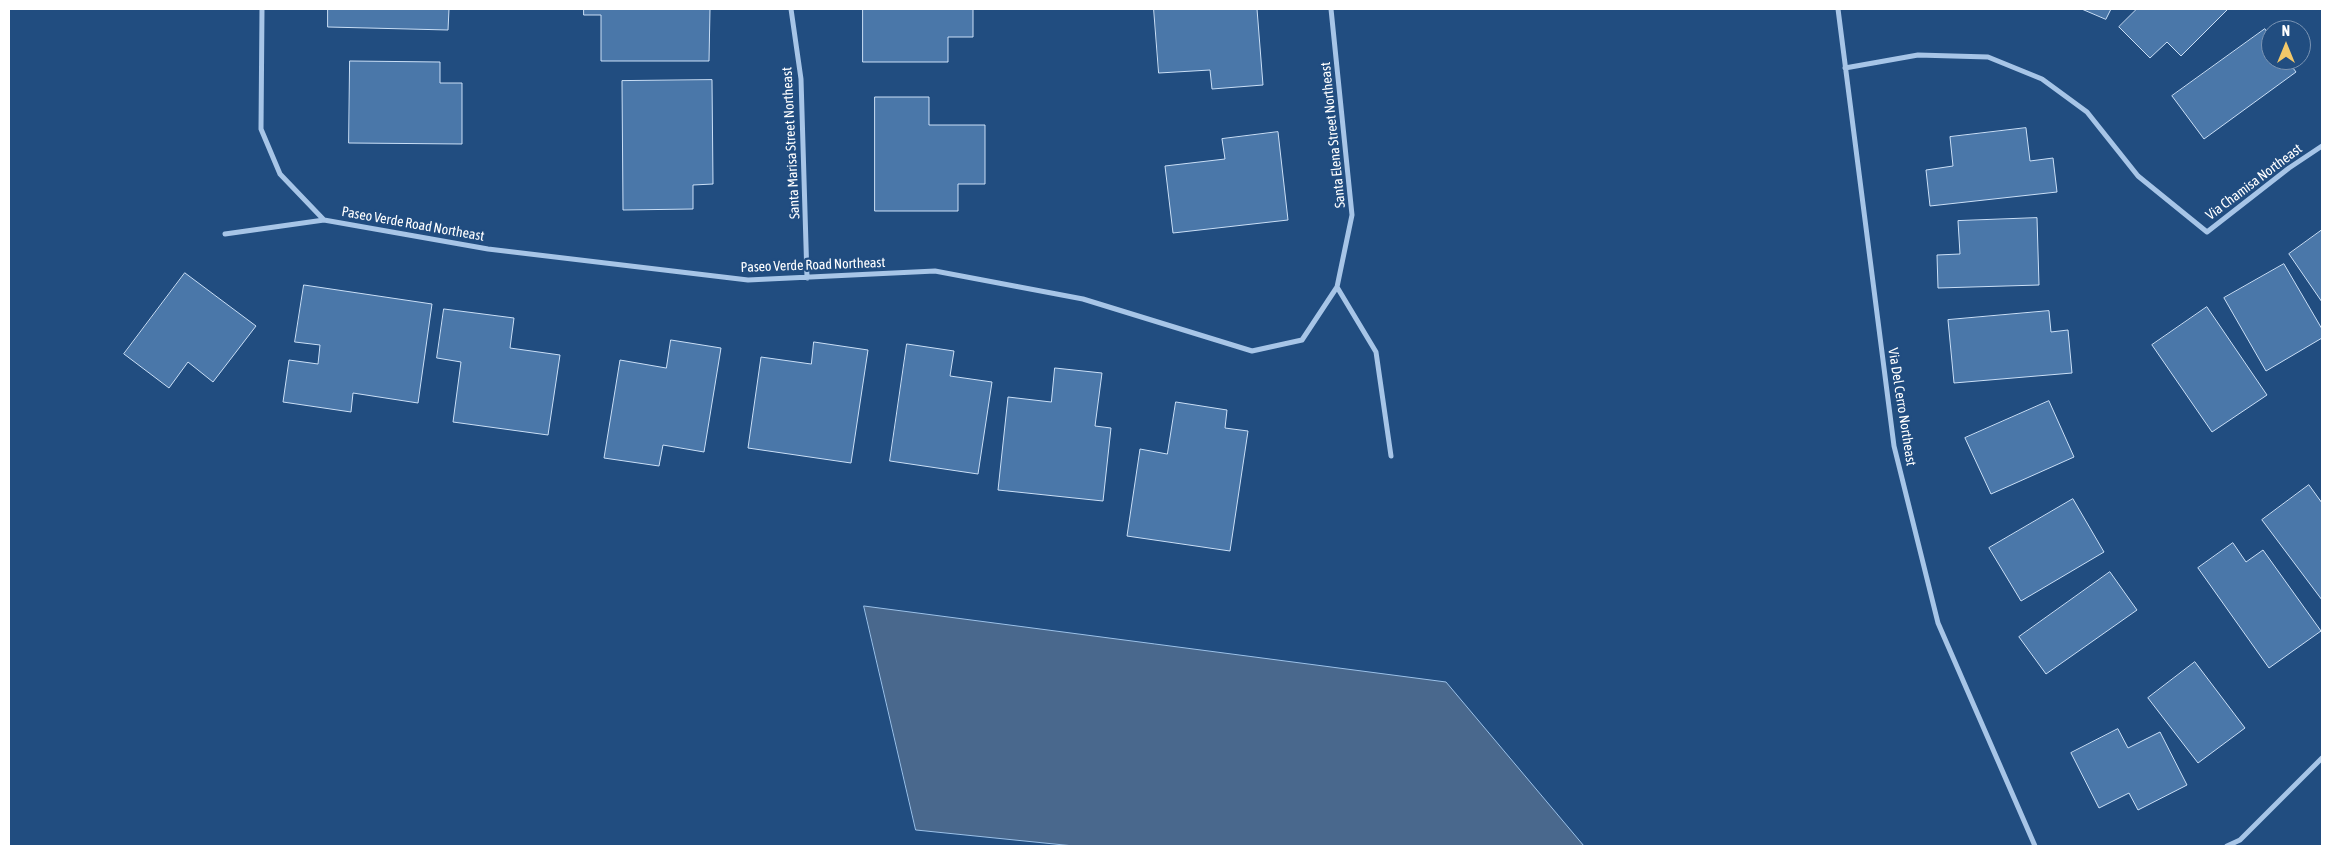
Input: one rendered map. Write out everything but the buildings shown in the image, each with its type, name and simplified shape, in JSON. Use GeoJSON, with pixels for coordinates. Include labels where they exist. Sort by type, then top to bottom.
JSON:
{"type":"FeatureCollection","features":[{"type":"Feature","properties":{"kind":"street"},"geometry":{"type":"LineString","coordinates":[[262,9],[261,129],[280,174],[324,220]]}},
{"type":"Feature","properties":{"kind":"street","name":"Santa Marisa Street Northeast"},"geometry":{"type":"LineString","coordinates":[[791,9],[801,79],[807,278]]}},
{"type":"Feature","properties":{"kind":"street","name":"Santa Elena Street Northeast"},"geometry":{"type":"LineString","coordinates":[[1331,9],[1352,215],[1337,287]]}},
{"type":"Feature","properties":{"kind":"street","name":"Via Del Cerro Northeast"},"geometry":{"type":"LineString","coordinates":[[1838,9],[1898,465],[1938,623],[2035,846]]}},
{"type":"Feature","properties":{"kind":"street","name":"Via Chamisa Northeast"},"geometry":{"type":"LineString","coordinates":[[1845,68],[1918,55],[1988,57],[2042,79],[2087,112],[2138,176],[2207,232],[2289,168],[2322,146]]}},
{"type":"Feature","properties":{"kind":"street","name":"Paseo Verde Road Northeast"},"geometry":{"type":"LineString","coordinates":[[225,234],[324,220],[488,250],[748,280],[935,271],[1083,299],[1252,351],[1302,340],[1337,287]]}},
{"type":"Feature","properties":{"kind":"street"},"geometry":{"type":"LineString","coordinates":[[1337,287],[1376,352],[1391,456]]}},
{"type":"Feature","properties":{"kind":"street"},"geometry":{"type":"LineString","coordinates":[[2227,846],[2240,840],[2322,758]]}},
{"type":"Feature","properties":{"kind":"water"},"geometry":{"type":"Polygon","coordinates":[[[864,606],[1446,682],[1584,846],[1074,846],[916,830],[864,606]]]}}]}
